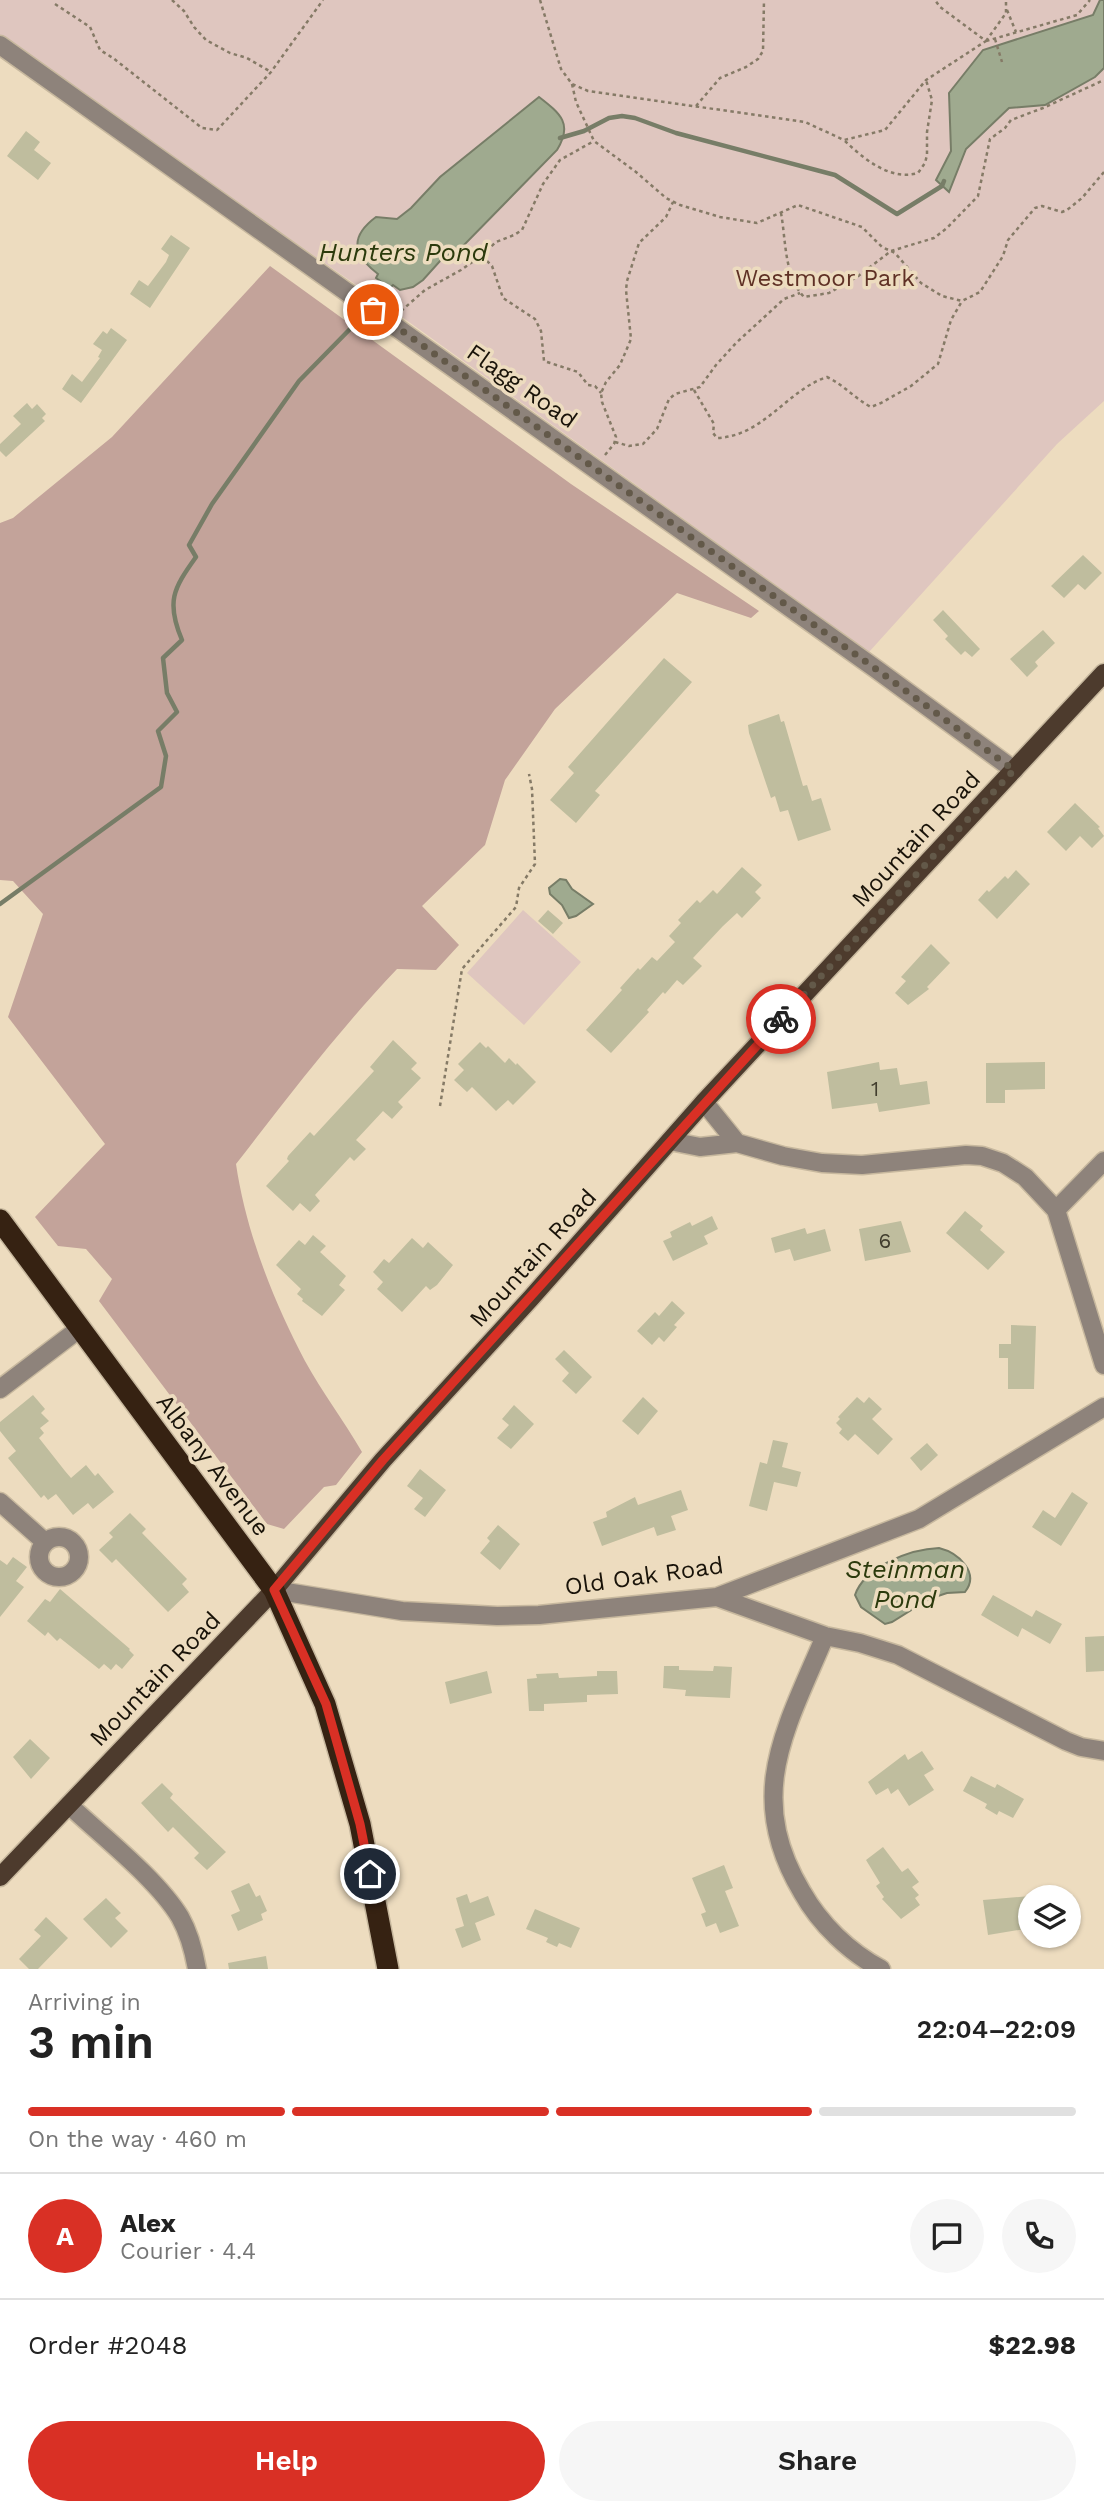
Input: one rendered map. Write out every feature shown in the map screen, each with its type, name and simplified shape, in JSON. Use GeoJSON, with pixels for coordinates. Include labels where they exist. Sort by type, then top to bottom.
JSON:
{"type":"FeatureCollection","features":[{"type":"Feature","properties":{"kind":"highway","name":"Albany Avenue"},"geometry":{"type":"LineString","coordinates":[[0,1220],[274,1590],[326,1704],[360,1824],[388,1969]]}},
{"type":"Feature","properties":{"kind":"main road","name":"Mountain Road"},"geometry":{"type":"LineString","coordinates":[[3,1869],[69,1805],[274,1590],[383,1460],[704,1102],[1104,673]]}},
{"type":"Feature","properties":{"kind":"street","name":"Flagg Road"},"geometry":{"type":"LineString","coordinates":[[0,45],[1014,770]]}},
{"type":"Feature","properties":{"kind":"street"},"geometry":{"type":"LineString","coordinates":[[704,1102],[737,1143]]}},
{"type":"Feature","properties":{"kind":"street"},"geometry":{"type":"LineString","coordinates":[[670,1141],[700,1147],[737,1143],[783,1156],[822,1163],[862,1165],[966,1155],[982,1156],[1003,1163],[1025,1177],[1056,1210],[1104,1365]]}},
{"type":"Feature","properties":{"kind":"street"},"geometry":{"type":"LineString","coordinates":[[1056,1210],[1104,1161]]}},
{"type":"Feature","properties":{"kind":"street"},"geometry":{"type":"LineString","coordinates":[[0,1389],[79,1329]]}},
{"type":"Feature","properties":{"kind":"street","name":"Old Oak Road"},"geometry":{"type":"LineString","coordinates":[[274,1590],[402,1611],[497,1616],[539,1615],[717,1597],[919,1519],[1104,1407]]}},
{"type":"Feature","properties":{"kind":"street"},"geometry":{"type":"LineString","coordinates":[[0,1502],[45,1542]]}},
{"type":"Feature","properties":{"kind":"street"},"geometry":{"type":"LineString","coordinates":[[717,1597],[825,1636],[898,1655],[1066,1741],[1080,1747],[1104,1751]]}},
{"type":"Feature","properties":{"kind":"street"},"geometry":{"type":"LineString","coordinates":[[825,1636],[778,1753],[772,1789],[775,1827],[785,1861],[816,1915],[856,1953],[881,1969]]}},
{"type":"Feature","properties":{"kind":"street"},"geometry":{"type":"LineString","coordinates":[[69,1805],[164,1895],[182,1919],[197,1969]]}},
{"type":"Feature","properties":{"kind":"path"},"geometry":{"type":"LineString","coordinates":[[172,0],[206,40],[271,72]]}},
{"type":"Feature","properties":{"kind":"path"},"geometry":{"type":"LineString","coordinates":[[55,4],[90,27],[100,50],[202,128],[217,130],[271,72],[323,0]]}},
{"type":"Feature","properties":{"kind":"path"},"geometry":{"type":"LineString","coordinates":[[540,0],[561,69],[572,84],[580,111],[594,141],[673,202],[720,217],[757,223],[798,205],[847,220],[862,227],[882,247],[891,251],[920,283],[942,296],[962,301]]}},
{"type":"Feature","properties":{"kind":"path"},"geometry":{"type":"LineString","coordinates":[[696,107],[720,78],[758,59],[763,51],[764,0]]}},
{"type":"Feature","properties":{"kind":"path"},"geometry":{"type":"LineString","coordinates":[[935,0],[940,7],[986,41]]}},
{"type":"Feature","properties":{"kind":"path"},"geometry":{"type":"LineString","coordinates":[[1006,0],[1016,32]]}},
{"type":"Feature","properties":{"kind":"path"},"geometry":{"type":"LineString","coordinates":[[844,140],[885,130],[926,80],[986,41],[1077,15],[1090,0]]}},
{"type":"Feature","properties":{"kind":"path"},"geometry":{"type":"LineString","coordinates":[[986,41],[1007,10]]}},
{"type":"Feature","properties":{"kind":"path"},"geometry":{"type":"LineString","coordinates":[[996,39],[1002,62]]}},
{"type":"Feature","properties":{"kind":"path"},"geometry":{"type":"LineString","coordinates":[[572,84],[588,91],[805,122],[844,140],[856,152],[895,175],[908,176],[918,173],[927,155],[932,100],[926,80]]}},
{"type":"Feature","properties":{"kind":"path"},"geometry":{"type":"LineString","coordinates":[[780,213],[791,276],[800,293],[804,297],[829,293],[857,277],[891,251],[934,238],[972,205],[978,197],[990,139],[1011,120],[1102,81],[1104,86]]}},
{"type":"Feature","properties":{"kind":"path"},"geometry":{"type":"LineString","coordinates":[[391,322],[413,299],[482,255],[496,242],[522,230],[543,184],[560,160],[594,141]]}},
{"type":"Feature","properties":{"kind":"path"},"geometry":{"type":"LineString","coordinates":[[694,390],[715,424],[713,433],[717,438],[727,438],[749,429],[770,417],[817,380],[827,377],[871,407],[880,403],[911,386],[938,364],[951,320],[962,301],[980,292],[1003,256],[1008,240],[1035,208],[1042,206],[1062,212],[1067,210],[1082,198],[1104,172]]}},
{"type":"Feature","properties":{"kind":"path"},"geometry":{"type":"LineString","coordinates":[[595,468],[615,442],[601,393],[620,365],[631,339],[626,290],[639,243],[666,216],[673,202]]}},
{"type":"Feature","properties":{"kind":"path"},"geometry":{"type":"LineString","coordinates":[[482,255],[492,266],[503,298],[535,319],[541,331],[544,361],[578,372],[588,385],[595,386],[601,393]]}},
{"type":"Feature","properties":{"kind":"path"},"geometry":{"type":"LineString","coordinates":[[615,442],[629,446],[643,444],[657,429],[669,399],[675,394],[694,390],[707,379],[727,352],[784,299],[800,293]]}},
{"type":"Feature","properties":{"kind":"path"},"geometry":{"type":"LineString","coordinates":[[440,1106],[461,969],[516,907],[519,888],[535,862],[529,774]]}},
{"type":"Feature","properties":{"kind":"green space","name":"Westmoor Park"},"geometry":{"type":"Polygon","coordinates":[[[0,0],[1104,0],[1104,401],[1057,444],[869,652],[388,307],[0,38],[0,0]]]}},
{"type":"Feature","properties":{"kind":"green space"},"geometry":{"type":"Polygon","coordinates":[[[523,910],[581,962],[524,1025],[467,973],[523,910]]]}},
{"type":"Feature","properties":{"kind":"shaded area"},"geometry":{"type":"Polygon","coordinates":[[[270,266],[571,484],[759,611],[751,618],[677,593],[555,709],[505,780],[485,845],[422,906],[459,945],[436,970],[397,969],[334,1040],[236,1164],[246,1215],[282,1314],[312,1373],[362,1452],[336,1485],[324,1487],[284,1529],[267,1524],[99,1301],[112,1279],[86,1249],[58,1246],[35,1217],[105,1144],[8,1017],[43,914],[13,881],[0,880],[0,523],[13,518],[112,437],[270,266]]]}},
{"type":"Feature","properties":{"kind":"water"},"geometry":{"type":"Polygon","coordinates":[[[1100,0],[1104,0],[1104,68],[1095,77],[1045,105],[1009,108],[966,149],[949,192],[936,180],[951,151],[949,93],[983,50],[1093,15],[1100,0]]]}},
{"type":"Feature","properties":{"kind":"water","name":"Hunters Pond"},"geometry":{"type":"Polygon","coordinates":[[[539,97],[559,114],[562,120],[564,133],[557,150],[464,245],[440,261],[423,280],[413,287],[400,290],[393,285],[390,288],[376,278],[378,274],[359,253],[358,239],[367,224],[376,217],[397,219],[440,177],[539,97]]]}},
{"type":"Feature","properties":{"kind":"water"},"geometry":{"type":"Polygon","coordinates":[[[560,879],[566,880],[572,889],[593,904],[569,918],[562,905],[550,894],[549,888],[560,879]]]}},
{"type":"Feature","properties":{"kind":"water","name":"Steinman Pond"},"geometry":{"type":"Polygon","coordinates":[[[939,1548],[954,1554],[969,1571],[969,1585],[965,1592],[947,1593],[929,1599],[885,1624],[861,1607],[855,1595],[868,1576],[890,1561],[915,1552],[939,1548]]]}},
{"type":"Feature","properties":{"kind":"building"},"geometry":{"type":"Polygon","coordinates":[[[26,131],[40,142],[34,150],[51,163],[38,180],[7,156],[26,131]]]}},
{"type":"Feature","properties":{"kind":"building"},"geometry":{"type":"Polygon","coordinates":[[[171,235],[190,248],[150,308],[130,294],[139,280],[148,286],[166,262],[169,255],[161,249],[171,235]]]}},
{"type":"Feature","properties":{"kind":"building"},"geometry":{"type":"Polygon","coordinates":[[[111,328],[127,340],[81,403],[62,389],[72,374],[82,382],[100,358],[98,357],[102,350],[93,344],[103,331],[107,334],[111,328]]]}},
{"type":"Feature","properties":{"kind":"building"},"geometry":{"type":"Polygon","coordinates":[[[27,403],[32,409],[37,404],[46,414],[42,418],[45,421],[6,457],[0,451],[0,444],[21,424],[13,416],[27,403]]]}},
{"type":"Feature","properties":{"kind":"building"},"geometry":{"type":"Polygon","coordinates":[[[1083,555],[1102,573],[1085,590],[1078,584],[1064,598],[1051,586],[1083,555]]]}},
{"type":"Feature","properties":{"kind":"building"},"geometry":{"type":"Polygon","coordinates":[[[943,610],[980,649],[972,657],[965,651],[961,655],[945,639],[948,636],[933,620],[943,610]]]}},
{"type":"Feature","properties":{"kind":"building"},"geometry":{"type":"Polygon","coordinates":[[[1043,630],[1055,643],[1035,662],[1038,666],[1027,677],[1010,659],[1043,630]]]}},
{"type":"Feature","properties":{"kind":"building"},"geometry":{"type":"Polygon","coordinates":[[[664,658],[692,682],[595,791],[600,795],[576,823],[550,800],[574,773],[568,767],[664,658]]]}},
{"type":"Feature","properties":{"kind":"building"},"geometry":{"type":"Polygon","coordinates":[[[779,714],[781,722],[784,721],[803,786],[807,785],[812,801],[821,798],[831,830],[798,841],[788,810],[780,812],[775,796],[771,798],[749,733],[748,725],[779,714]]]}},
{"type":"Feature","properties":{"kind":"building"},"geometry":{"type":"Polygon","coordinates":[[[1075,803],[1100,827],[1098,828],[1104,836],[1092,848],[1080,836],[1066,851],[1047,832],[1075,803]]]}},
{"type":"Feature","properties":{"kind":"building"},"geometry":{"type":"Polygon","coordinates":[[[742,867],[762,885],[755,892],[761,898],[742,918],[737,913],[723,926],[693,958],[702,966],[683,985],[677,980],[665,994],[663,992],[647,1010],[649,1012],[611,1053],[586,1030],[638,968],[640,970],[652,957],[657,961],[675,942],[669,936],[681,923],[678,920],[697,900],[700,903],[713,890],[717,894],[742,867]]]}},
{"type":"Feature","properties":{"kind":"building"},"geometry":{"type":"Polygon","coordinates":[[[1016,870],[1030,884],[997,919],[978,900],[987,890],[989,892],[1005,876],[1008,879],[1016,870]]]}},
{"type":"Feature","properties":{"kind":"building"},"geometry":{"type":"Polygon","coordinates":[[[548,910],[563,923],[553,934],[538,921],[548,910]]]}},
{"type":"Feature","properties":{"kind":"building"},"geometry":{"type":"Polygon","coordinates":[[[931,944],[950,963],[927,987],[929,989],[908,1005],[895,993],[906,981],[901,977],[931,944]]]}},
{"type":"Feature","properties":{"kind":"building"},"geometry":{"type":"Polygon","coordinates":[[[393,1040],[417,1063],[411,1069],[421,1078],[398,1102],[403,1107],[392,1119],[383,1111],[356,1140],[366,1149],[354,1161],[350,1157],[315,1195],[320,1201],[310,1212],[300,1203],[293,1211],[266,1186],[310,1132],[314,1136],[374,1071],[370,1067],[393,1040]]]}},
{"type":"Feature","properties":{"kind":"building"},"geometry":{"type":"Polygon","coordinates":[[[480,1042],[505,1063],[509,1058],[516,1065],[517,1063],[536,1082],[513,1105],[508,1100],[496,1111],[472,1087],[467,1092],[454,1080],[464,1070],[458,1064],[480,1042]]]}},
{"type":"Feature","properties":{"kind":"building"},"geometry":{"type":"Polygon","coordinates":[[[879,1062],[880,1070],[897,1068],[900,1085],[927,1081],[930,1104],[879,1112],[877,1103],[832,1109],[827,1072],[879,1062]]]}},
{"type":"Feature","properties":{"kind":"building"},"geometry":{"type":"Polygon","coordinates":[[[1045,1062],[1045,1089],[1005,1090],[1005,1103],[986,1103],[986,1063],[1045,1062]]]}},
{"type":"Feature","properties":{"kind":"building"},"geometry":{"type":"Polygon","coordinates":[[[965,1211],[983,1226],[980,1230],[1005,1252],[988,1270],[946,1233],[965,1211]]]}},
{"type":"Feature","properties":{"kind":"building"},"geometry":{"type":"Polygon","coordinates":[[[712,1216],[718,1229],[704,1236],[708,1244],[673,1261],[663,1241],[672,1237],[670,1232],[690,1222],[692,1226],[712,1216]]]}},
{"type":"Feature","properties":{"kind":"building"},"geometry":{"type":"Polygon","coordinates":[[[901,1221],[911,1252],[865,1261],[859,1229],[901,1221]]]}},
{"type":"Feature","properties":{"kind":"building"},"geometry":{"type":"Polygon","coordinates":[[[805,1228],[807,1234],[825,1229],[831,1251],[794,1261],[790,1249],[775,1253],[771,1238],[805,1228]]]}},
{"type":"Feature","properties":{"kind":"building"},"geometry":{"type":"Polygon","coordinates":[[[313,1235],[326,1246],[320,1252],[346,1276],[339,1285],[345,1290],[322,1316],[302,1301],[297,1294],[301,1289],[276,1265],[299,1240],[305,1245],[313,1235]]]}},
{"type":"Feature","properties":{"kind":"building"},"geometry":{"type":"Polygon","coordinates":[[[412,1238],[423,1248],[428,1242],[453,1265],[437,1285],[430,1290],[426,1286],[402,1312],[377,1289],[383,1282],[373,1272],[384,1259],[389,1263],[412,1238]]]}},
{"type":"Feature","properties":{"kind":"building"},"geometry":{"type":"Polygon","coordinates":[[[672,1301],[685,1313],[664,1342],[659,1337],[652,1345],[637,1331],[655,1312],[659,1316],[672,1301]]]}},
{"type":"Feature","properties":{"kind":"building"},"geometry":{"type":"Polygon","coordinates":[[[1011,1325],[1036,1326],[1034,1389],[1008,1389],[1008,1358],[999,1358],[999,1344],[1011,1344],[1011,1325]]]}},
{"type":"Feature","properties":{"kind":"building"},"geometry":{"type":"Polygon","coordinates":[[[564,1350],[592,1377],[576,1394],[562,1381],[569,1373],[555,1359],[564,1350]]]}},
{"type":"Feature","properties":{"kind":"building"},"geometry":{"type":"Polygon","coordinates":[[[33,1395],[45,1409],[41,1413],[49,1421],[40,1428],[44,1433],[39,1438],[65,1471],[71,1478],[86,1465],[95,1476],[98,1473],[114,1492],[93,1509],[88,1503],[73,1515],[56,1494],[48,1500],[44,1495],[41,1498],[8,1458],[16,1451],[0,1431],[0,1422],[33,1395]]]}},
{"type":"Feature","properties":{"kind":"building"},"geometry":{"type":"Polygon","coordinates":[[[643,1397],[658,1411],[638,1435],[622,1421],[643,1397]]]}},
{"type":"Feature","properties":{"kind":"building"},"geometry":{"type":"Polygon","coordinates":[[[857,1397],[864,1403],[869,1397],[882,1409],[872,1419],[893,1439],[878,1455],[855,1434],[848,1441],[839,1433],[842,1429],[836,1423],[840,1419],[838,1417],[857,1397]]]}},
{"type":"Feature","properties":{"kind":"building"},"geometry":{"type":"Polygon","coordinates":[[[514,1405],[534,1424],[511,1449],[497,1438],[509,1425],[502,1419],[514,1405]]]}},
{"type":"Feature","properties":{"kind":"building"},"geometry":{"type":"Polygon","coordinates":[[[773,1440],[788,1443],[782,1467],[801,1472],[797,1487],[774,1482],[767,1511],[749,1506],[760,1462],[767,1464],[773,1440]]]}},
{"type":"Feature","properties":{"kind":"building"},"geometry":{"type":"Polygon","coordinates":[[[927,1443],[938,1455],[921,1471],[910,1458],[927,1443]]]}},
{"type":"Feature","properties":{"kind":"building"},"geometry":{"type":"Polygon","coordinates":[[[420,1469],[446,1490],[425,1517],[414,1509],[423,1498],[407,1486],[420,1469]]]}},
{"type":"Feature","properties":{"kind":"building"},"geometry":{"type":"Polygon","coordinates":[[[681,1490],[688,1510],[671,1516],[676,1530],[657,1536],[654,1527],[602,1546],[593,1522],[607,1517],[606,1512],[635,1497],[638,1505],[681,1490]]]}},
{"type":"Feature","properties":{"kind":"building"},"geometry":{"type":"Polygon","coordinates":[[[1072,1492],[1088,1503],[1061,1546],[1032,1527],[1043,1510],[1055,1518],[1072,1492]]]}},
{"type":"Feature","properties":{"kind":"building"},"geometry":{"type":"Polygon","coordinates":[[[130,1513],[146,1529],[142,1533],[187,1579],[182,1584],[189,1592],[168,1612],[116,1559],[112,1563],[99,1550],[113,1537],[109,1533],[130,1513]]]}},
{"type":"Feature","properties":{"kind":"building"},"geometry":{"type":"Polygon","coordinates":[[[498,1525],[520,1544],[500,1570],[480,1553],[490,1541],[487,1538],[498,1525]]]}},
{"type":"Feature","properties":{"kind":"building"},"geometry":{"type":"Polygon","coordinates":[[[13,1557],[27,1567],[16,1581],[24,1587],[0,1617],[0,1560],[7,1565],[13,1557]]]}},
{"type":"Feature","properties":{"kind":"building"},"geometry":{"type":"Polygon","coordinates":[[[60,1589],[130,1649],[134,1655],[122,1669],[116,1664],[111,1670],[104,1664],[99,1669],[60,1638],[57,1641],[48,1632],[45,1636],[27,1621],[45,1599],[50,1602],[60,1589]]]}},
{"type":"Feature","properties":{"kind":"building"},"geometry":{"type":"Polygon","coordinates":[[[993,1595],[1032,1617],[1036,1610],[1062,1624],[1050,1644],[1022,1628],[1018,1637],[981,1615],[993,1595]]]}},
{"type":"Feature","properties":{"kind":"building"},"geometry":{"type":"Polygon","coordinates":[[[1104,1636],[1104,1671],[1086,1672],[1085,1637],[1104,1636]]]}},
{"type":"Feature","properties":{"kind":"building"},"geometry":{"type":"Polygon","coordinates":[[[664,1666],[679,1666],[679,1670],[713,1671],[714,1666],[732,1667],[730,1698],[685,1696],[686,1690],[663,1688],[664,1666]]]}},
{"type":"Feature","properties":{"kind":"building"},"geometry":{"type":"Polygon","coordinates":[[[487,1671],[492,1693],[450,1704],[445,1682],[487,1671]]]}},
{"type":"Feature","properties":{"kind":"building"},"geometry":{"type":"Polygon","coordinates":[[[597,1671],[617,1671],[618,1694],[587,1695],[587,1702],[544,1704],[544,1711],[529,1711],[527,1679],[537,1678],[536,1674],[558,1673],[559,1678],[597,1676],[597,1671]]]}},
{"type":"Feature","properties":{"kind":"building"},"geometry":{"type":"Polygon","coordinates":[[[30,1739],[50,1758],[31,1779],[13,1757],[30,1739]]]}},
{"type":"Feature","properties":{"kind":"building"},"geometry":{"type":"Polygon","coordinates":[[[922,1751],[934,1769],[924,1775],[934,1790],[909,1806],[898,1789],[891,1794],[888,1788],[876,1795],[868,1782],[905,1754],[908,1760],[922,1751]]]}},
{"type":"Feature","properties":{"kind":"building"},"geometry":{"type":"Polygon","coordinates":[[[971,1776],[995,1788],[997,1784],[1024,1799],[1013,1818],[999,1811],[997,1815],[985,1808],[987,1804],[963,1791],[971,1776]]]}},
{"type":"Feature","properties":{"kind":"building"},"geometry":{"type":"Polygon","coordinates":[[[162,1783],[173,1794],[170,1798],[226,1852],[207,1870],[194,1858],[199,1853],[173,1827],[168,1832],[141,1803],[162,1783]]]}},
{"type":"Feature","properties":{"kind":"building"},"geometry":{"type":"Polygon","coordinates":[[[883,1847],[902,1872],[908,1868],[919,1882],[912,1887],[919,1895],[915,1898],[920,1905],[901,1919],[882,1899],[884,1897],[876,1886],[880,1883],[866,1860],[883,1847]]]}},
{"type":"Feature","properties":{"kind":"building"},"geometry":{"type":"Polygon","coordinates":[[[724,1865],[733,1888],[725,1891],[739,1926],[720,1933],[716,1923],[706,1927],[701,1914],[706,1912],[692,1878],[724,1865]]]}},
{"type":"Feature","properties":{"kind":"building"},"geometry":{"type":"Polygon","coordinates":[[[249,1883],[256,1897],[260,1895],[267,1911],[261,1914],[263,1920],[238,1931],[231,1915],[240,1911],[231,1891],[249,1883]]]}},
{"type":"Feature","properties":{"kind":"building"},"geometry":{"type":"Polygon","coordinates":[[[467,1894],[470,1903],[488,1896],[495,1915],[475,1923],[481,1940],[462,1948],[455,1929],[464,1926],[456,1898],[467,1894]]]}},
{"type":"Feature","properties":{"kind":"building"},"geometry":{"type":"Polygon","coordinates":[[[1018,1897],[1018,1930],[988,1935],[983,1900],[1018,1897]]]}},
{"type":"Feature","properties":{"kind":"building"},"geometry":{"type":"Polygon","coordinates":[[[106,1898],[121,1913],[115,1918],[128,1931],[111,1948],[83,1919],[106,1898]]]}},
{"type":"Feature","properties":{"kind":"building"},"geometry":{"type":"Polygon","coordinates":[[[535,1909],[580,1928],[571,1948],[559,1943],[557,1947],[546,1942],[548,1938],[526,1929],[535,1909]]]}},
{"type":"Feature","properties":{"kind":"building"},"geometry":{"type":"Polygon","coordinates":[[[46,1917],[68,1938],[38,1969],[29,1969],[19,1959],[41,1936],[34,1930],[46,1917]]]}},
{"type":"Feature","properties":{"kind":"building"},"geometry":{"type":"Polygon","coordinates":[[[266,1956],[268,1969],[229,1969],[228,1963],[266,1956]]]}},
{"type":"Feature","properties":{"kind":"waterway"},"geometry":{"type":"LineString","coordinates":[[560,138],[584,131],[609,118],[635,118],[676,133],[835,175],[897,214],[942,186],[944,181]]}},
{"type":"Feature","properties":{"kind":"waterway"},"geometry":{"type":"LineString","coordinates":[[0,904],[161,787],[166,756],[158,731],[177,712],[167,693],[163,658],[182,640],[173,605],[177,587],[196,557],[189,545],[212,504],[299,381],[351,328]]}},
{"type":"Feature","properties":{"kind":"way so far"},"geometry":{"type":"LineString","coordinates":[[373,310],[1014,770],[781,1019]]}},
{"type":"Feature","properties":{"kind":"route"},"geometry":{"type":"LineString","coordinates":[[370,1874],[360,1824],[326,1704],[274,1590],[383,1460],[781,1019]]}}]}
